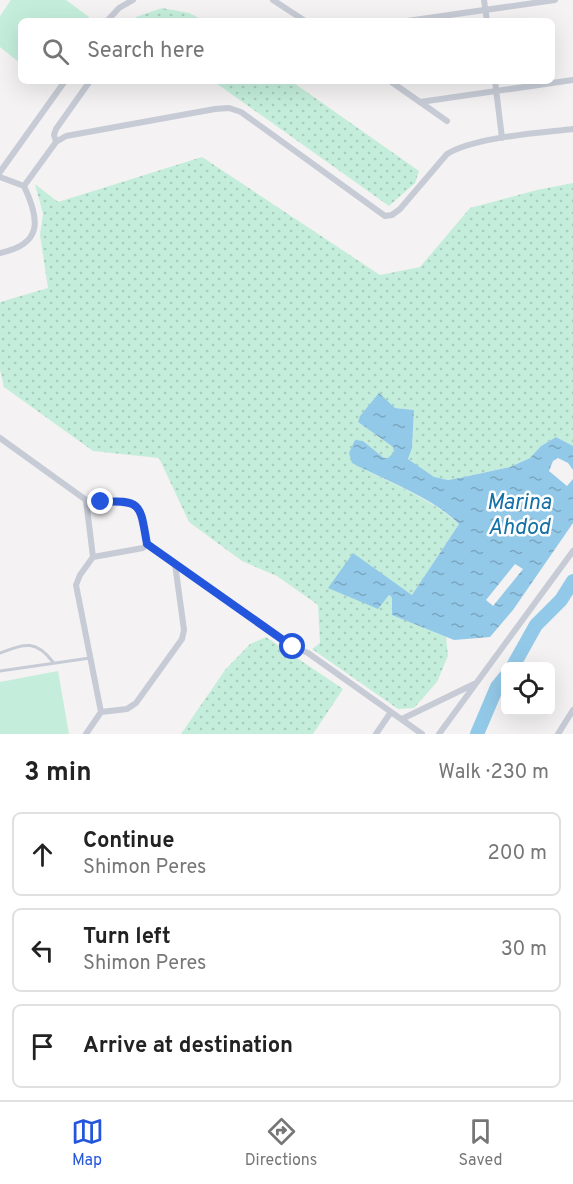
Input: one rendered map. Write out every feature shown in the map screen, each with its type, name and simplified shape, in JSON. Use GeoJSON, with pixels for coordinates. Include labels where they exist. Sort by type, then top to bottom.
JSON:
{"type":"FeatureCollection","features":[{"type":"Feature","properties":{"kind":"street"},"geometry":{"type":"LineString","coordinates":[[110,18],[119,8],[133,0]]}},
{"type":"Feature","properties":{"kind":"street"},"geometry":{"type":"LineString","coordinates":[[273,0],[300,18]]}},
{"type":"Feature","properties":{"kind":"street"},"geometry":{"type":"LineString","coordinates":[[484,0],[486,18]]}},
{"type":"Feature","properties":{"kind":"street"},"geometry":{"type":"LineString","coordinates":[[428,18],[555,0]]}},
{"type":"Feature","properties":{"kind":"street"},"geometry":{"type":"LineString","coordinates":[[555,82],[573,80]]}},
{"type":"Feature","properties":{"kind":"street"},"geometry":{"type":"LineString","coordinates":[[0,172],[63,84]]}},
{"type":"Feature","properties":{"kind":"street"},"geometry":{"type":"LineString","coordinates":[[56,142],[54,135],[56,129],[88,84]]}},
{"type":"Feature","properties":{"kind":"street"},"geometry":{"type":"LineString","coordinates":[[394,84],[447,121]]}},
{"type":"Feature","properties":{"kind":"street"},"geometry":{"type":"LineString","coordinates":[[495,84],[502,138]]}},
{"type":"Feature","properties":{"kind":"street"},"geometry":{"type":"LineString","coordinates":[[420,102],[542,84]]}},
{"type":"Feature","properties":{"kind":"street"},"geometry":{"type":"LineString","coordinates":[[24,186],[56,142],[75,134],[215,109],[236,109],[385,216],[392,215],[400,209],[447,154],[461,147],[502,138],[573,129]]}},
{"type":"Feature","properties":{"kind":"street"},"geometry":{"type":"LineString","coordinates":[[0,177],[24,186],[33,205],[34,234],[29,242],[0,253]]}},
{"type":"Feature","properties":{"kind":"street"},"geometry":{"type":"LineString","coordinates":[[0,438],[86,500],[127,501],[137,506],[142,517],[147,544],[293,647],[308,653],[422,734]]}},
{"type":"Feature","properties":{"kind":"street"},"geometry":{"type":"LineString","coordinates":[[86,500],[93,556],[76,585],[101,712],[86,734]]}},
{"type":"Feature","properties":{"kind":"street"},"geometry":{"type":"LineString","coordinates":[[93,556],[143,548],[147,544]]}},
{"type":"Feature","properties":{"kind":"street"},"geometry":{"type":"LineString","coordinates":[[439,734],[573,551]]}},
{"type":"Feature","properties":{"kind":"street"},"geometry":{"type":"LineString","coordinates":[[101,712],[127,709],[136,703],[182,639],[184,630],[175,564]]}},
{"type":"Feature","properties":{"kind":"street"},"geometry":{"type":"LineString","coordinates":[[402,719],[475,684]]}},
{"type":"Feature","properties":{"kind":"street"},"geometry":{"type":"LineString","coordinates":[[558,734],[573,710]]}},
{"type":"Feature","properties":{"kind":"street"},"geometry":{"type":"LineString","coordinates":[[376,734],[391,712]]}},
{"type":"Feature","properties":{"kind":"lane"},"geometry":{"type":"LineString","coordinates":[[0,653],[14,647],[28,645],[44,652],[53,663]]}},
{"type":"Feature","properties":{"kind":"lane"},"geometry":{"type":"LineString","coordinates":[[0,671],[90,658]]}},
{"type":"Feature","properties":{"kind":"green space"},"geometry":{"type":"Polygon","coordinates":[[[11,0],[66,0],[89,17],[18,18],[18,62],[0,47],[0,16],[11,0]]]}},
{"type":"Feature","properties":{"kind":"green space"},"geometry":{"type":"Polygon","coordinates":[[[162,8],[189,13],[198,18],[136,18],[162,8]]]}},
{"type":"Feature","properties":{"kind":"green space"},"geometry":{"type":"Polygon","coordinates":[[[217,84],[295,84],[419,171],[415,183],[389,206],[217,84]]]}},
{"type":"Feature","properties":{"kind":"green space"},"geometry":{"type":"Polygon","coordinates":[[[202,157],[380,275],[420,267],[470,208],[573,183],[573,446],[556,437],[541,446],[530,458],[510,467],[448,480],[434,478],[408,459],[412,448],[414,410],[395,408],[358,422],[393,447],[395,452],[388,458],[384,458],[363,441],[352,463],[421,498],[459,524],[412,595],[353,554],[385,600],[388,595],[392,596],[393,615],[446,637],[448,656],[437,682],[414,708],[398,709],[312,649],[320,643],[318,605],[277,576],[242,561],[189,522],[159,458],[93,451],[4,387],[0,370],[0,302],[48,288],[40,235],[43,214],[35,184],[58,202],[202,157]]]}},
{"type":"Feature","properties":{"kind":"green space"},"geometry":{"type":"Polygon","coordinates":[[[266,637],[343,689],[313,734],[181,734],[225,670],[250,644],[266,637]]]}},
{"type":"Feature","properties":{"kind":"green space"},"geometry":{"type":"Polygon","coordinates":[[[58,671],[69,734],[0,734],[0,682],[58,671]]]}},
{"type":"Feature","properties":{"kind":"water","name":"Marina Ahdod"},"geometry":{"type":"Polygon","coordinates":[[[379,393],[395,408],[414,410],[412,448],[408,459],[434,477],[448,480],[510,467],[530,458],[541,446],[556,437],[573,446],[573,470],[568,463],[558,458],[553,461],[549,471],[567,486],[573,479],[573,523],[513,610],[490,637],[454,640],[392,615],[392,597],[389,595],[378,609],[328,588],[353,553],[412,595],[459,524],[436,506],[408,490],[352,463],[349,453],[355,440],[363,441],[384,458],[388,458],[394,452],[393,447],[358,422],[360,416],[379,393]],[[515,564],[486,600],[493,606],[523,569],[515,564]]]}},
{"type":"Feature","properties":{"kind":"waterway"},"geometry":{"type":"LineString","coordinates":[[515,662],[536,625],[561,600],[573,581]]}},
{"type":"Feature","properties":{"kind":"waterway"},"geometry":{"type":"LineString","coordinates":[[477,734],[501,682]]}},
{"type":"Feature","properties":{"kind":"route"},"geometry":{"type":"LineString","coordinates":[[101,502],[122,500],[137,506],[142,517],[147,544],[293,647]]}}]}
